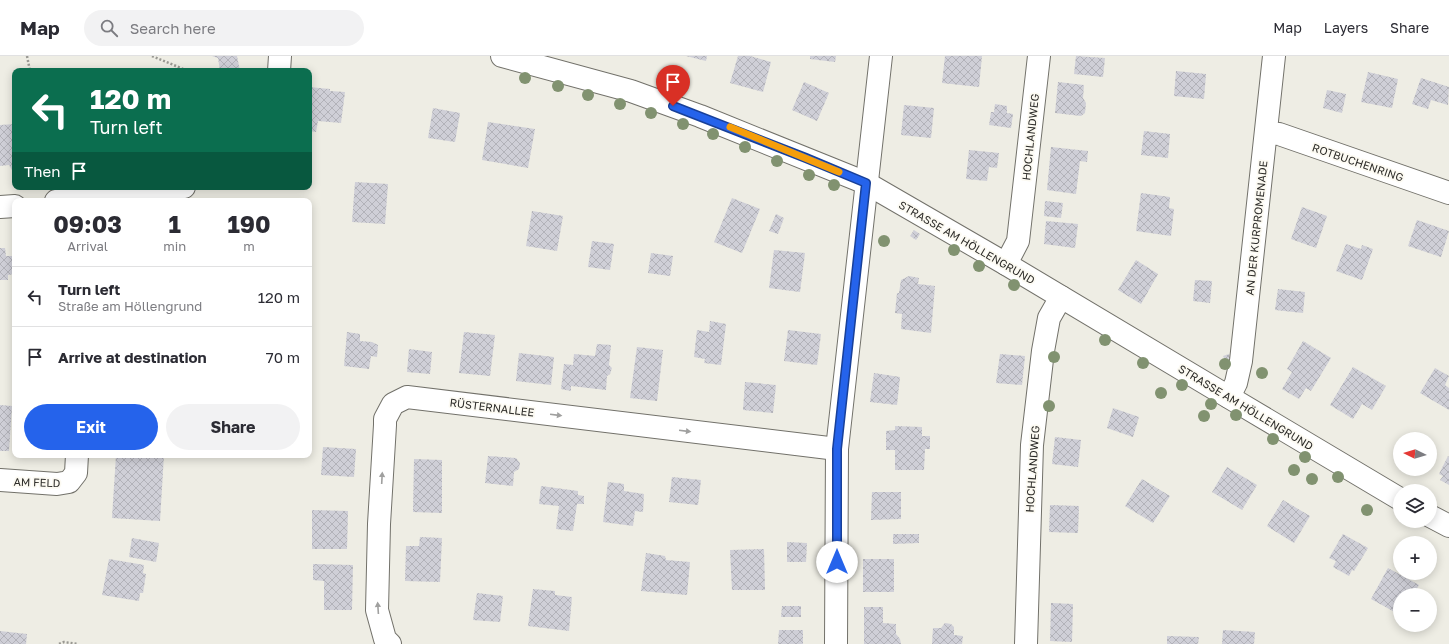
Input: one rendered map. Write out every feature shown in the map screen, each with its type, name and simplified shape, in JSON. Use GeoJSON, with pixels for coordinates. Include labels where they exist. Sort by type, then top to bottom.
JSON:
{"type":"FeatureCollection","features":[{"type":"Feature","properties":{"kind":"street"},"geometry":{"type":"LineString","coordinates":[[279,68],[280,56]]}},
{"type":"Feature","properties":{"kind":"street","name":"STRASSE AM HÖLLENGRUND"},"geometry":{"type":"LineString","coordinates":[[502,56],[589,79],[638,94],[700,116],[866,183],[1006,264],[1393,495]]}},
{"type":"Feature","properties":{"kind":"street"},"geometry":{"type":"LineString","coordinates":[[836,644],[837,449],[881,56]]}},
{"type":"Feature","properties":{"kind":"street","name":"HOCHLANDWEG"},"geometry":{"type":"LineString","coordinates":[[1006,264],[1018,241],[1039,56]]}},
{"type":"Feature","properties":{"kind":"street","name":"AN DER KURPROMENADE"},"geometry":{"type":"LineString","coordinates":[[1229,397],[1236,383],[1241,361],[1274,56]]}},
{"type":"Feature","properties":{"kind":"street","name":"ROTBUCHENRING"},"geometry":{"type":"LineString","coordinates":[[1266,133],[1279,134],[1449,193]]}},
{"type":"Feature","properties":{"kind":"street"},"geometry":{"type":"LineString","coordinates":[[89,198],[158,190]]}},
{"type":"Feature","properties":{"kind":"street"},"geometry":{"type":"LineString","coordinates":[[0,207],[12,206]]}},
{"type":"Feature","properties":{"kind":"street","name":"HOCHLANDWEG"},"geometry":{"type":"LineString","coordinates":[[1026,644],[1032,445],[1044,344],[1049,318],[1061,297]]}},
{"type":"Feature","properties":{"kind":"street","name":"RÜSTERNALLEE"},"geometry":{"type":"LineString","coordinates":[[390,644],[385,639],[377,610],[385,419],[393,404],[407,397],[837,449]]}},
{"type":"Feature","properties":{"kind":"street","name":"AM FELD"},"geometry":{"type":"LineString","coordinates":[[0,480],[57,484],[69,482],[76,473],[77,458]]}},
{"type":"Feature","properties":{"kind":"street"},"geometry":{"type":"LineString","coordinates":[[1437,520],[1449,526]]}},
{"type":"Feature","properties":{"kind":"path"},"geometry":{"type":"LineString","coordinates":[[26,56],[29,68]]}},
{"type":"Feature","properties":{"kind":"path"},"geometry":{"type":"LineString","coordinates":[[152,56],[181,68]]}},
{"type":"Feature","properties":{"kind":"path"},"geometry":{"type":"LineString","coordinates":[[59,644],[64,642],[78,644]]}},
{"type":"Feature","properties":{"kind":"building"},"geometry":{"type":"Polygon","coordinates":[[[212,56],[237,56],[239,68],[220,68],[218,58],[212,56]]]}},
{"type":"Feature","properties":{"kind":"building"},"geometry":{"type":"Polygon","coordinates":[[[686,56],[707,56],[706,61],[686,56]]]}},
{"type":"Feature","properties":{"kind":"building"},"geometry":{"type":"Polygon","coordinates":[[[738,56],[750,56],[771,62],[763,92],[730,83],[738,56]]]}},
{"type":"Feature","properties":{"kind":"building"},"geometry":{"type":"Polygon","coordinates":[[[810,56],[836,56],[835,62],[810,59],[810,56]]]}},
{"type":"Feature","properties":{"kind":"building"},"geometry":{"type":"Polygon","coordinates":[[[945,56],[982,56],[979,87],[942,83],[945,56]]]}},
{"type":"Feature","properties":{"kind":"building"},"geometry":{"type":"Polygon","coordinates":[[[1076,56],[1105,58],[1103,77],[1074,74],[1076,56]]]}},
{"type":"Feature","properties":{"kind":"building"},"geometry":{"type":"Polygon","coordinates":[[[1176,71],[1206,74],[1204,99],[1174,96],[1176,71]]]}},
{"type":"Feature","properties":{"kind":"building"},"geometry":{"type":"Polygon","coordinates":[[[1368,72],[1398,79],[1392,108],[1361,102],[1368,72]]]}},
{"type":"Feature","properties":{"kind":"building"},"geometry":{"type":"Polygon","coordinates":[[[1421,78],[1449,87],[1448,105],[1431,100],[1428,109],[1412,104],[1421,78]]]}},
{"type":"Feature","properties":{"kind":"building"},"geometry":{"type":"Polygon","coordinates":[[[804,82],[829,93],[817,121],[792,110],[804,82]]]}},
{"type":"Feature","properties":{"kind":"building"},"geometry":{"type":"Polygon","coordinates":[[[1058,82],[1084,85],[1083,98],[1086,103],[1085,113],[1081,116],[1055,113],[1058,82]]]}},
{"type":"Feature","properties":{"kind":"building"},"geometry":{"type":"Polygon","coordinates":[[[312,87],[345,92],[341,123],[318,121],[316,132],[312,131],[312,87]]]}},
{"type":"Feature","properties":{"kind":"building"},"geometry":{"type":"Polygon","coordinates":[[[1327,90],[1346,94],[1342,113],[1323,108],[1327,90]]]}},
{"type":"Feature","properties":{"kind":"building"},"geometry":{"type":"Polygon","coordinates":[[[995,104],[1007,106],[1007,113],[1013,114],[1011,128],[989,125],[991,112],[994,112],[995,104]]]}},
{"type":"Feature","properties":{"kind":"building"},"geometry":{"type":"Polygon","coordinates":[[[904,105],[934,108],[931,138],[901,135],[904,105]]]}},
{"type":"Feature","properties":{"kind":"building"},"geometry":{"type":"Polygon","coordinates":[[[433,108],[460,113],[455,142],[428,138],[433,108]]]}},
{"type":"Feature","properties":{"kind":"building"},"geometry":{"type":"Polygon","coordinates":[[[488,122],[535,129],[528,168],[482,160],[488,122]]]}},
{"type":"Feature","properties":{"kind":"building"},"geometry":{"type":"Polygon","coordinates":[[[12,124],[12,170],[9,165],[0,166],[0,125],[12,124]]]}},
{"type":"Feature","properties":{"kind":"building"},"geometry":{"type":"Polygon","coordinates":[[[1144,131],[1170,134],[1168,158],[1141,155],[1144,131]]]}},
{"type":"Feature","properties":{"kind":"building"},"geometry":{"type":"Polygon","coordinates":[[[1051,147],[1088,151],[1087,162],[1080,161],[1076,194],[1047,190],[1051,147]]]}},
{"type":"Feature","properties":{"kind":"building"},"geometry":{"type":"Polygon","coordinates":[[[969,150],[999,153],[997,168],[989,167],[987,181],[966,179],[969,150]]]}},
{"type":"Feature","properties":{"kind":"building"},"geometry":{"type":"Polygon","coordinates":[[[355,182],[388,184],[385,224],[352,222],[355,182]]]}},
{"type":"Feature","properties":{"kind":"building"},"geometry":{"type":"Polygon","coordinates":[[[1141,193],[1170,197],[1169,208],[1174,209],[1171,236],[1136,231],[1141,193]]]}},
{"type":"Feature","properties":{"kind":"building"},"geometry":{"type":"Polygon","coordinates":[[[732,198],[760,209],[742,253],[714,242],[732,198]]]}},
{"type":"Feature","properties":{"kind":"building"},"geometry":{"type":"Polygon","coordinates":[[[1045,201],[1063,203],[1061,218],[1044,216],[1045,201]]]}},
{"type":"Feature","properties":{"kind":"building"},"geometry":{"type":"Polygon","coordinates":[[[1302,207],[1327,216],[1316,248],[1291,239],[1302,207]]]}},
{"type":"Feature","properties":{"kind":"building"},"geometry":{"type":"Polygon","coordinates":[[[532,211],[563,216],[557,251],[526,246],[532,211]]]}},
{"type":"Feature","properties":{"kind":"building"},"geometry":{"type":"Polygon","coordinates":[[[776,214],[784,218],[778,234],[769,231],[776,214]]]}},
{"type":"Feature","properties":{"kind":"building"},"geometry":{"type":"Polygon","coordinates":[[[1417,220],[1449,231],[1441,257],[1408,246],[1417,220]]]}},
{"type":"Feature","properties":{"kind":"building"},"geometry":{"type":"Polygon","coordinates":[[[1046,221],[1078,224],[1075,248],[1044,244],[1046,221]]]}},
{"type":"Feature","properties":{"kind":"building"},"geometry":{"type":"Polygon","coordinates":[[[914,230],[920,234],[916,240],[910,236],[914,230]]]}},
{"type":"Feature","properties":{"kind":"building"},"geometry":{"type":"Polygon","coordinates":[[[592,241],[614,244],[610,270],[588,267],[592,241]]]}},
{"type":"Feature","properties":{"kind":"building"},"geometry":{"type":"Polygon","coordinates":[[[1346,244],[1361,249],[1362,245],[1373,249],[1362,280],[1336,271],[1346,244]]]}},
{"type":"Feature","properties":{"kind":"building"},"geometry":{"type":"Polygon","coordinates":[[[0,248],[5,248],[6,256],[12,256],[12,274],[8,275],[8,280],[0,280],[0,248]]]}},
{"type":"Feature","properties":{"kind":"building"},"geometry":{"type":"Polygon","coordinates":[[[774,250],[805,253],[800,292],[769,288],[774,250]]]}},
{"type":"Feature","properties":{"kind":"building"},"geometry":{"type":"Polygon","coordinates":[[[651,253],[673,256],[670,276],[648,273],[651,253]]]}},
{"type":"Feature","properties":{"kind":"building"},"geometry":{"type":"Polygon","coordinates":[[[1136,260],[1158,274],[1141,304],[1118,290],[1136,260]]]}},
{"type":"Feature","properties":{"kind":"building"},"geometry":{"type":"Polygon","coordinates":[[[909,276],[919,278],[918,284],[935,286],[931,333],[901,329],[902,314],[895,313],[897,293],[899,293],[901,280],[909,276]]]}},
{"type":"Feature","properties":{"kind":"building"},"geometry":{"type":"Polygon","coordinates":[[[1195,280],[1212,281],[1210,303],[1193,301],[1195,280]]]}},
{"type":"Feature","properties":{"kind":"building"},"geometry":{"type":"Polygon","coordinates":[[[1278,289],[1305,292],[1303,313],[1275,310],[1278,289]]]}},
{"type":"Feature","properties":{"kind":"building"},"geometry":{"type":"Polygon","coordinates":[[[710,321],[726,324],[721,365],[704,363],[705,359],[694,357],[697,330],[709,332],[710,321]]]}},
{"type":"Feature","properties":{"kind":"building"},"geometry":{"type":"Polygon","coordinates":[[[788,330],[821,334],[817,365],[784,361],[788,330]]]}},
{"type":"Feature","properties":{"kind":"building"},"geometry":{"type":"Polygon","coordinates":[[[347,332],[360,334],[360,341],[372,342],[378,345],[377,357],[371,356],[369,369],[344,366],[347,332]]]}},
{"type":"Feature","properties":{"kind":"building"},"geometry":{"type":"Polygon","coordinates":[[[464,332],[495,335],[490,376],[459,373],[464,332]]]}},
{"type":"Feature","properties":{"kind":"building"},"geometry":{"type":"Polygon","coordinates":[[[1303,341],[1331,358],[1311,391],[1306,388],[1299,399],[1282,389],[1292,372],[1287,369],[1303,341]]]}},
{"type":"Feature","properties":{"kind":"building"},"geometry":{"type":"Polygon","coordinates":[[[597,344],[611,345],[609,365],[612,368],[610,374],[607,376],[606,390],[571,386],[571,391],[561,389],[564,364],[573,365],[574,354],[595,356],[597,344]]]}},
{"type":"Feature","properties":{"kind":"building"},"geometry":{"type":"Polygon","coordinates":[[[637,347],[663,350],[657,401],[630,398],[637,347]]]}},
{"type":"Feature","properties":{"kind":"building"},"geometry":{"type":"Polygon","coordinates":[[[409,349],[432,352],[430,374],[407,372],[409,349]]]}},
{"type":"Feature","properties":{"kind":"building"},"geometry":{"type":"Polygon","coordinates":[[[519,353],[554,357],[551,385],[516,381],[519,353]]]}},
{"type":"Feature","properties":{"kind":"building"},"geometry":{"type":"Polygon","coordinates":[[[1000,354],[1025,356],[1022,385],[996,383],[1000,354]]]}},
{"type":"Feature","properties":{"kind":"building"},"geometry":{"type":"Polygon","coordinates":[[[1229,354],[1230,358],[1225,360],[1223,356],[1229,354]]]}},
{"type":"Feature","properties":{"kind":"building"},"geometry":{"type":"Polygon","coordinates":[[[1353,367],[1386,386],[1372,410],[1362,404],[1353,419],[1330,405],[1353,367]]]}},
{"type":"Feature","properties":{"kind":"building"},"geometry":{"type":"Polygon","coordinates":[[[1435,368],[1449,376],[1445,385],[1449,388],[1449,410],[1420,393],[1435,368]]]}},
{"type":"Feature","properties":{"kind":"building"},"geometry":{"type":"Polygon","coordinates":[[[874,373],[900,377],[897,405],[870,402],[874,373]]]}},
{"type":"Feature","properties":{"kind":"building"},"geometry":{"type":"Polygon","coordinates":[[[745,382],[776,385],[773,413],[743,410],[745,382]]]}},
{"type":"Feature","properties":{"kind":"building"},"geometry":{"type":"Polygon","coordinates":[[[0,405],[12,406],[9,451],[0,451],[0,405]]]}},
{"type":"Feature","properties":{"kind":"building"},"geometry":{"type":"Polygon","coordinates":[[[1113,408],[1139,417],[1133,437],[1107,428],[1113,408]]]}},
{"type":"Feature","properties":{"kind":"building"},"geometry":{"type":"Polygon","coordinates":[[[895,426],[922,427],[922,436],[930,436],[930,449],[925,449],[924,470],[895,470],[895,450],[886,450],[886,431],[895,430],[895,426]]]}},
{"type":"Feature","properties":{"kind":"building"},"geometry":{"type":"Polygon","coordinates":[[[1055,437],[1081,440],[1078,467],[1052,464],[1055,437]]]}},
{"type":"Feature","properties":{"kind":"building"},"geometry":{"type":"Polygon","coordinates":[[[323,447],[356,449],[354,477],[321,475],[323,447]]]}},
{"type":"Feature","properties":{"kind":"building"},"geometry":{"type":"Polygon","coordinates":[[[488,456],[516,458],[520,463],[519,469],[514,472],[513,486],[485,483],[488,456]]]}},
{"type":"Feature","properties":{"kind":"building"},"geometry":{"type":"Polygon","coordinates":[[[1448,456],[1449,485],[1440,480],[1443,476],[1439,474],[1448,456]]]}},
{"type":"Feature","properties":{"kind":"building"},"geometry":{"type":"Polygon","coordinates":[[[116,458],[164,458],[160,521],[112,518],[116,458]]]}},
{"type":"Feature","properties":{"kind":"building"},"geometry":{"type":"Polygon","coordinates":[[[414,459],[442,460],[442,513],[413,512],[414,459]]]}},
{"type":"Feature","properties":{"kind":"building"},"geometry":{"type":"Polygon","coordinates":[[[1227,467],[1257,485],[1242,510],[1212,492],[1227,467]]]}},
{"type":"Feature","properties":{"kind":"building"},"geometry":{"type":"Polygon","coordinates":[[[672,477],[701,480],[698,505],[669,502],[672,477]]]}},
{"type":"Feature","properties":{"kind":"building"},"geometry":{"type":"Polygon","coordinates":[[[1142,479],[1170,496],[1153,523],[1125,506],[1142,479]]]}},
{"type":"Feature","properties":{"kind":"building"},"geometry":{"type":"Polygon","coordinates":[[[608,482],[624,484],[624,491],[644,494],[643,512],[635,511],[633,526],[603,522],[608,482]]]}},
{"type":"Feature","properties":{"kind":"building"},"geometry":{"type":"Polygon","coordinates":[[[541,486],[578,491],[578,495],[584,496],[584,504],[577,504],[573,531],[556,529],[559,506],[539,504],[541,486]]]}},
{"type":"Feature","properties":{"kind":"building"},"geometry":{"type":"Polygon","coordinates":[[[872,492],[901,492],[901,519],[871,520],[872,492]]]}},
{"type":"Feature","properties":{"kind":"building"},"geometry":{"type":"Polygon","coordinates":[[[1283,500],[1310,516],[1294,543],[1267,526],[1283,500]]]}},
{"type":"Feature","properties":{"kind":"building"},"geometry":{"type":"Polygon","coordinates":[[[1050,505],[1079,506],[1078,533],[1049,532],[1050,505]]]}},
{"type":"Feature","properties":{"kind":"building"},"geometry":{"type":"Polygon","coordinates":[[[312,510],[348,511],[347,549],[312,549],[312,510]]]}},
{"type":"Feature","properties":{"kind":"building"},"geometry":{"type":"Polygon","coordinates":[[[893,534],[919,534],[919,543],[893,544],[893,534]]]}},
{"type":"Feature","properties":{"kind":"building"},"geometry":{"type":"Polygon","coordinates":[[[1343,534],[1368,548],[1354,571],[1352,570],[1349,576],[1333,567],[1336,561],[1329,558],[1343,534]]]}},
{"type":"Feature","properties":{"kind":"building"},"geometry":{"type":"Polygon","coordinates":[[[420,537],[442,538],[440,582],[405,581],[406,546],[419,546],[420,537]]]}},
{"type":"Feature","properties":{"kind":"building"},"geometry":{"type":"Polygon","coordinates":[[[132,538],[159,543],[156,562],[129,557],[132,538]]]}},
{"type":"Feature","properties":{"kind":"building"},"geometry":{"type":"Polygon","coordinates":[[[787,542],[807,543],[806,562],[787,562],[787,542]]]}},
{"type":"Feature","properties":{"kind":"building"},"geometry":{"type":"Polygon","coordinates":[[[764,549],[765,590],[732,590],[730,550],[764,549]]]}},
{"type":"Feature","properties":{"kind":"building"},"geometry":{"type":"Polygon","coordinates":[[[646,553],[665,556],[666,560],[690,562],[687,595],[641,591],[646,553]]]}},
{"type":"Feature","properties":{"kind":"building"},"geometry":{"type":"Polygon","coordinates":[[[109,559],[144,565],[143,573],[146,574],[143,593],[140,593],[139,601],[102,595],[109,559]]]}},
{"type":"Feature","properties":{"kind":"building"},"geometry":{"type":"Polygon","coordinates":[[[863,559],[894,559],[894,592],[863,592],[863,559]]]}},
{"type":"Feature","properties":{"kind":"building"},"geometry":{"type":"Polygon","coordinates":[[[313,564],[353,565],[352,610],[324,610],[324,581],[313,580],[313,564]]]}},
{"type":"Feature","properties":{"kind":"building"},"geometry":{"type":"Polygon","coordinates":[[[1388,568],[1393,571],[1393,580],[1410,580],[1419,585],[1417,588],[1393,588],[1393,611],[1371,599],[1388,568]]]}},
{"type":"Feature","properties":{"kind":"building"},"geometry":{"type":"Polygon","coordinates":[[[533,589],[555,591],[555,595],[572,597],[569,631],[528,626],[533,589]]]}},
{"type":"Feature","properties":{"kind":"building"},"geometry":{"type":"Polygon","coordinates":[[[477,593],[503,596],[500,622],[473,620],[477,593]]]}},
{"type":"Feature","properties":{"kind":"building"},"geometry":{"type":"Polygon","coordinates":[[[1051,603],[1073,604],[1072,642],[1050,641],[1051,603]]]}},
{"type":"Feature","properties":{"kind":"building"},"geometry":{"type":"Polygon","coordinates":[[[782,606],[801,606],[801,617],[781,617],[782,606]]]}},
{"type":"Feature","properties":{"kind":"building"},"geometry":{"type":"Polygon","coordinates":[[[864,607],[883,607],[883,623],[896,624],[896,634],[900,639],[901,644],[864,644],[864,607]]]}},
{"type":"Feature","properties":{"kind":"building"},"geometry":{"type":"Polygon","coordinates":[[[945,623],[951,624],[954,627],[954,635],[963,636],[962,644],[932,644],[933,628],[941,628],[945,623]]]}},
{"type":"Feature","properties":{"kind":"building"},"geometry":{"type":"Polygon","coordinates":[[[779,630],[803,630],[803,644],[778,644],[779,630]]]}},
{"type":"Feature","properties":{"kind":"building"},"geometry":{"type":"Polygon","coordinates":[[[1223,630],[1255,632],[1254,644],[1222,644],[1223,630]]]}},
{"type":"Feature","properties":{"kind":"building"},"geometry":{"type":"Polygon","coordinates":[[[0,631],[27,634],[26,644],[0,644],[0,631]]]}},
{"type":"Feature","properties":{"kind":"building"},"geometry":{"type":"Polygon","coordinates":[[[1167,636],[1199,637],[1198,644],[1167,644],[1167,636]]]}},
{"type":"Feature","properties":{"kind":"slow traffic"},"geometry":{"type":"LineString","coordinates":[[730,127],[839,172]]}},
{"type":"Feature","properties":{"kind":"route"},"geometry":{"type":"LineString","coordinates":[[673,106],[866,183],[837,449],[837,562]]}}]}
